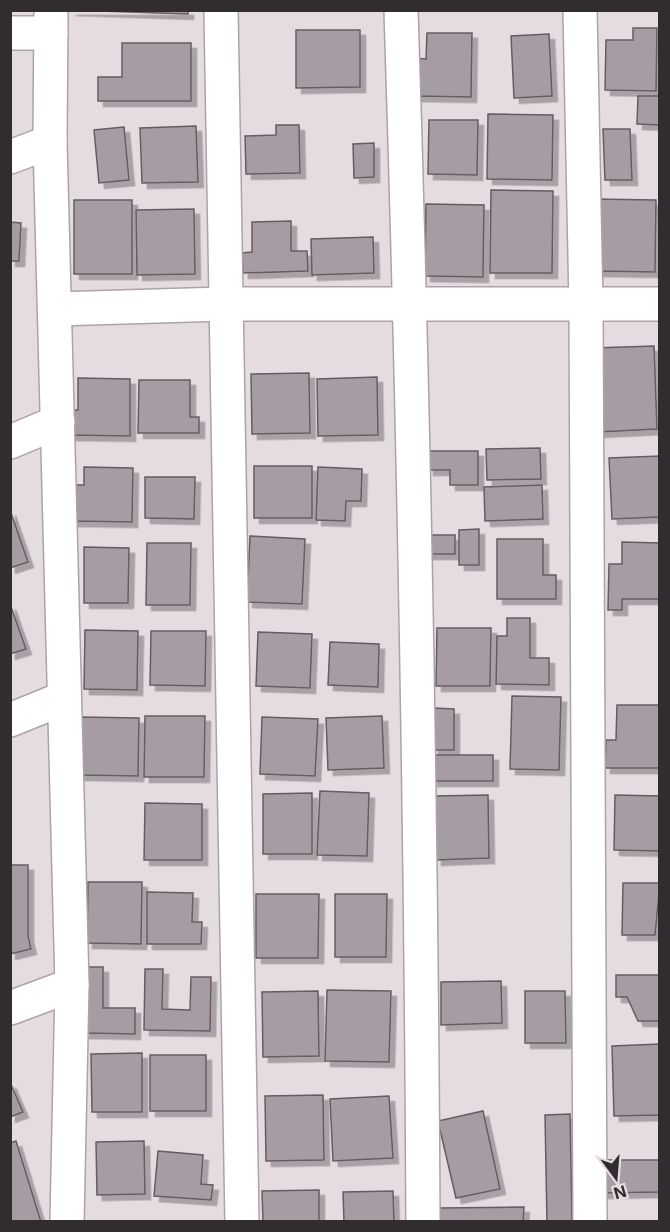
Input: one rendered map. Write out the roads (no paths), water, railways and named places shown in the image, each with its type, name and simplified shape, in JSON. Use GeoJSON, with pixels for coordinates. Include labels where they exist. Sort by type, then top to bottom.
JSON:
{"type":"FeatureCollection","features":[{"type":"Feature","properties":{"kind":"street"},"geometry":{"type":"LineString","coordinates":[[221,10],[224,304],[242,1221]]}},
{"type":"Feature","properties":{"kind":"street"},"geometry":{"type":"LineString","coordinates":[[401,10],[411,304],[421,906],[423,1221]]}},
{"type":"Feature","properties":{"kind":"street"},"geometry":{"type":"LineString","coordinates":[[580,10],[586,305],[590,1221]]}},
{"type":"Feature","properties":{"kind":"street"},"geometry":{"type":"LineString","coordinates":[[10,33],[51,22],[50,142],[72,985],[67,1221]]}},
{"type":"Feature","properties":{"kind":"street"},"geometry":{"type":"LineString","coordinates":[[10,157],[50,142]]}},
{"type":"Feature","properties":{"kind":"street"},"geometry":{"type":"LineString","coordinates":[[55,309],[224,304],[586,305],[660,303]]}},
{"type":"Feature","properties":{"kind":"street"},"geometry":{"type":"LineString","coordinates":[[10,442],[58,422]]}},
{"type":"Feature","properties":{"kind":"street"},"geometry":{"type":"LineString","coordinates":[[10,720],[64,698]]}},
{"type":"Feature","properties":{"kind":"street"},"geometry":{"type":"LineString","coordinates":[[10,1008],[72,985]]}}]}
